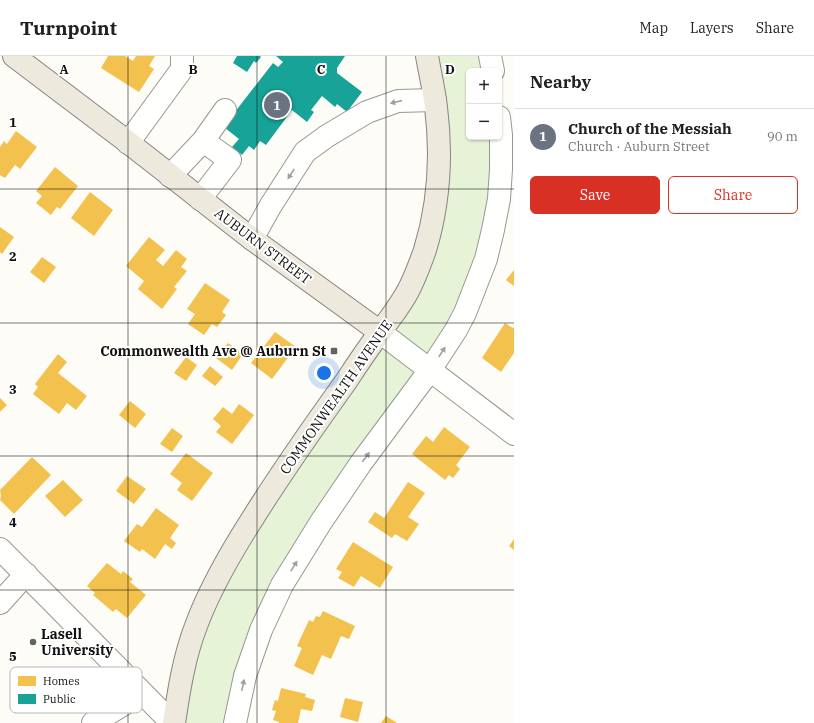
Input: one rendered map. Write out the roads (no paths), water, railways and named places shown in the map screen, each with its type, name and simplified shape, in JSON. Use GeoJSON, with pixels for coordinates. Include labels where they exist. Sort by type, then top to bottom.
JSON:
{"type":"FeatureCollection","features":[{"type":"Feature","properties":{"kind":"main road","name":"AUBURN STREET"},"geometry":{"type":"LineString","coordinates":[[14,56],[252,239],[380,332]]}},
{"type":"Feature","properties":{"kind":"main road","name":"COMMONWEALTH AVENUE"},"geometry":{"type":"LineString","coordinates":[[173,723],[187,654],[196,626],[218,577],[263,501],[398,308],[408,292],[424,251],[436,206],[439,168],[435,100],[427,56]]}},
{"type":"Feature","properties":{"kind":"street"},"geometry":{"type":"LineString","coordinates":[[128,143],[182,69],[182,56]]}},
{"type":"Feature","properties":{"kind":"street"},"geometry":{"type":"LineString","coordinates":[[490,56],[492,68]]}},
{"type":"Feature","properties":{"kind":"street"},"geometry":{"type":"LineString","coordinates":[[252,239],[271,204],[305,152],[327,136],[367,112],[398,101],[435,100]]}},
{"type":"Feature","properties":{"kind":"street"},"geometry":{"type":"LineString","coordinates":[[170,176],[203,141],[225,110]]}},
{"type":"Feature","properties":{"kind":"street"},"geometry":{"type":"LineString","coordinates":[[235,723],[247,669],[261,630],[282,585],[321,522],[361,463],[430,370],[466,313],[486,259],[493,230],[499,199],[501,140]]}},
{"type":"Feature","properties":{"kind":"street"},"geometry":{"type":"LineString","coordinates":[[200,199],[230,160],[203,141]]}},
{"type":"Feature","properties":{"kind":"street","name":"AUBURN STREET"},"geometry":{"type":"LineString","coordinates":[[380,332],[514,434]]}},
{"type":"Feature","properties":{"kind":"street"},"geometry":{"type":"LineString","coordinates":[[0,549],[117,667]]}},
{"type":"Feature","properties":{"kind":"street"},"geometry":{"type":"LineString","coordinates":[[0,603],[26,574]]}},
{"type":"Feature","properties":{"kind":"street"},"geometry":{"type":"LineString","coordinates":[[142,693],[173,723]]}},
{"type":"Feature","properties":{"kind":"street"},"geometry":{"type":"LineString","coordinates":[[96,721],[109,713]]}},
{"type":"Feature","properties":{"kind":"place","name":"Church of the Messiah"},"geometry":{"type":"Point","coordinates":[277,105]}},
{"type":"Feature","properties":{"kind":"place","name":"Commonwealth Ave @ Auburn St"},"geometry":{"type":"Point","coordinates":[334,351]}},
{"type":"Feature","properties":{"kind":"place","name":"Lasell University"},"geometry":{"type":"Point","coordinates":[33,642]}}]}
